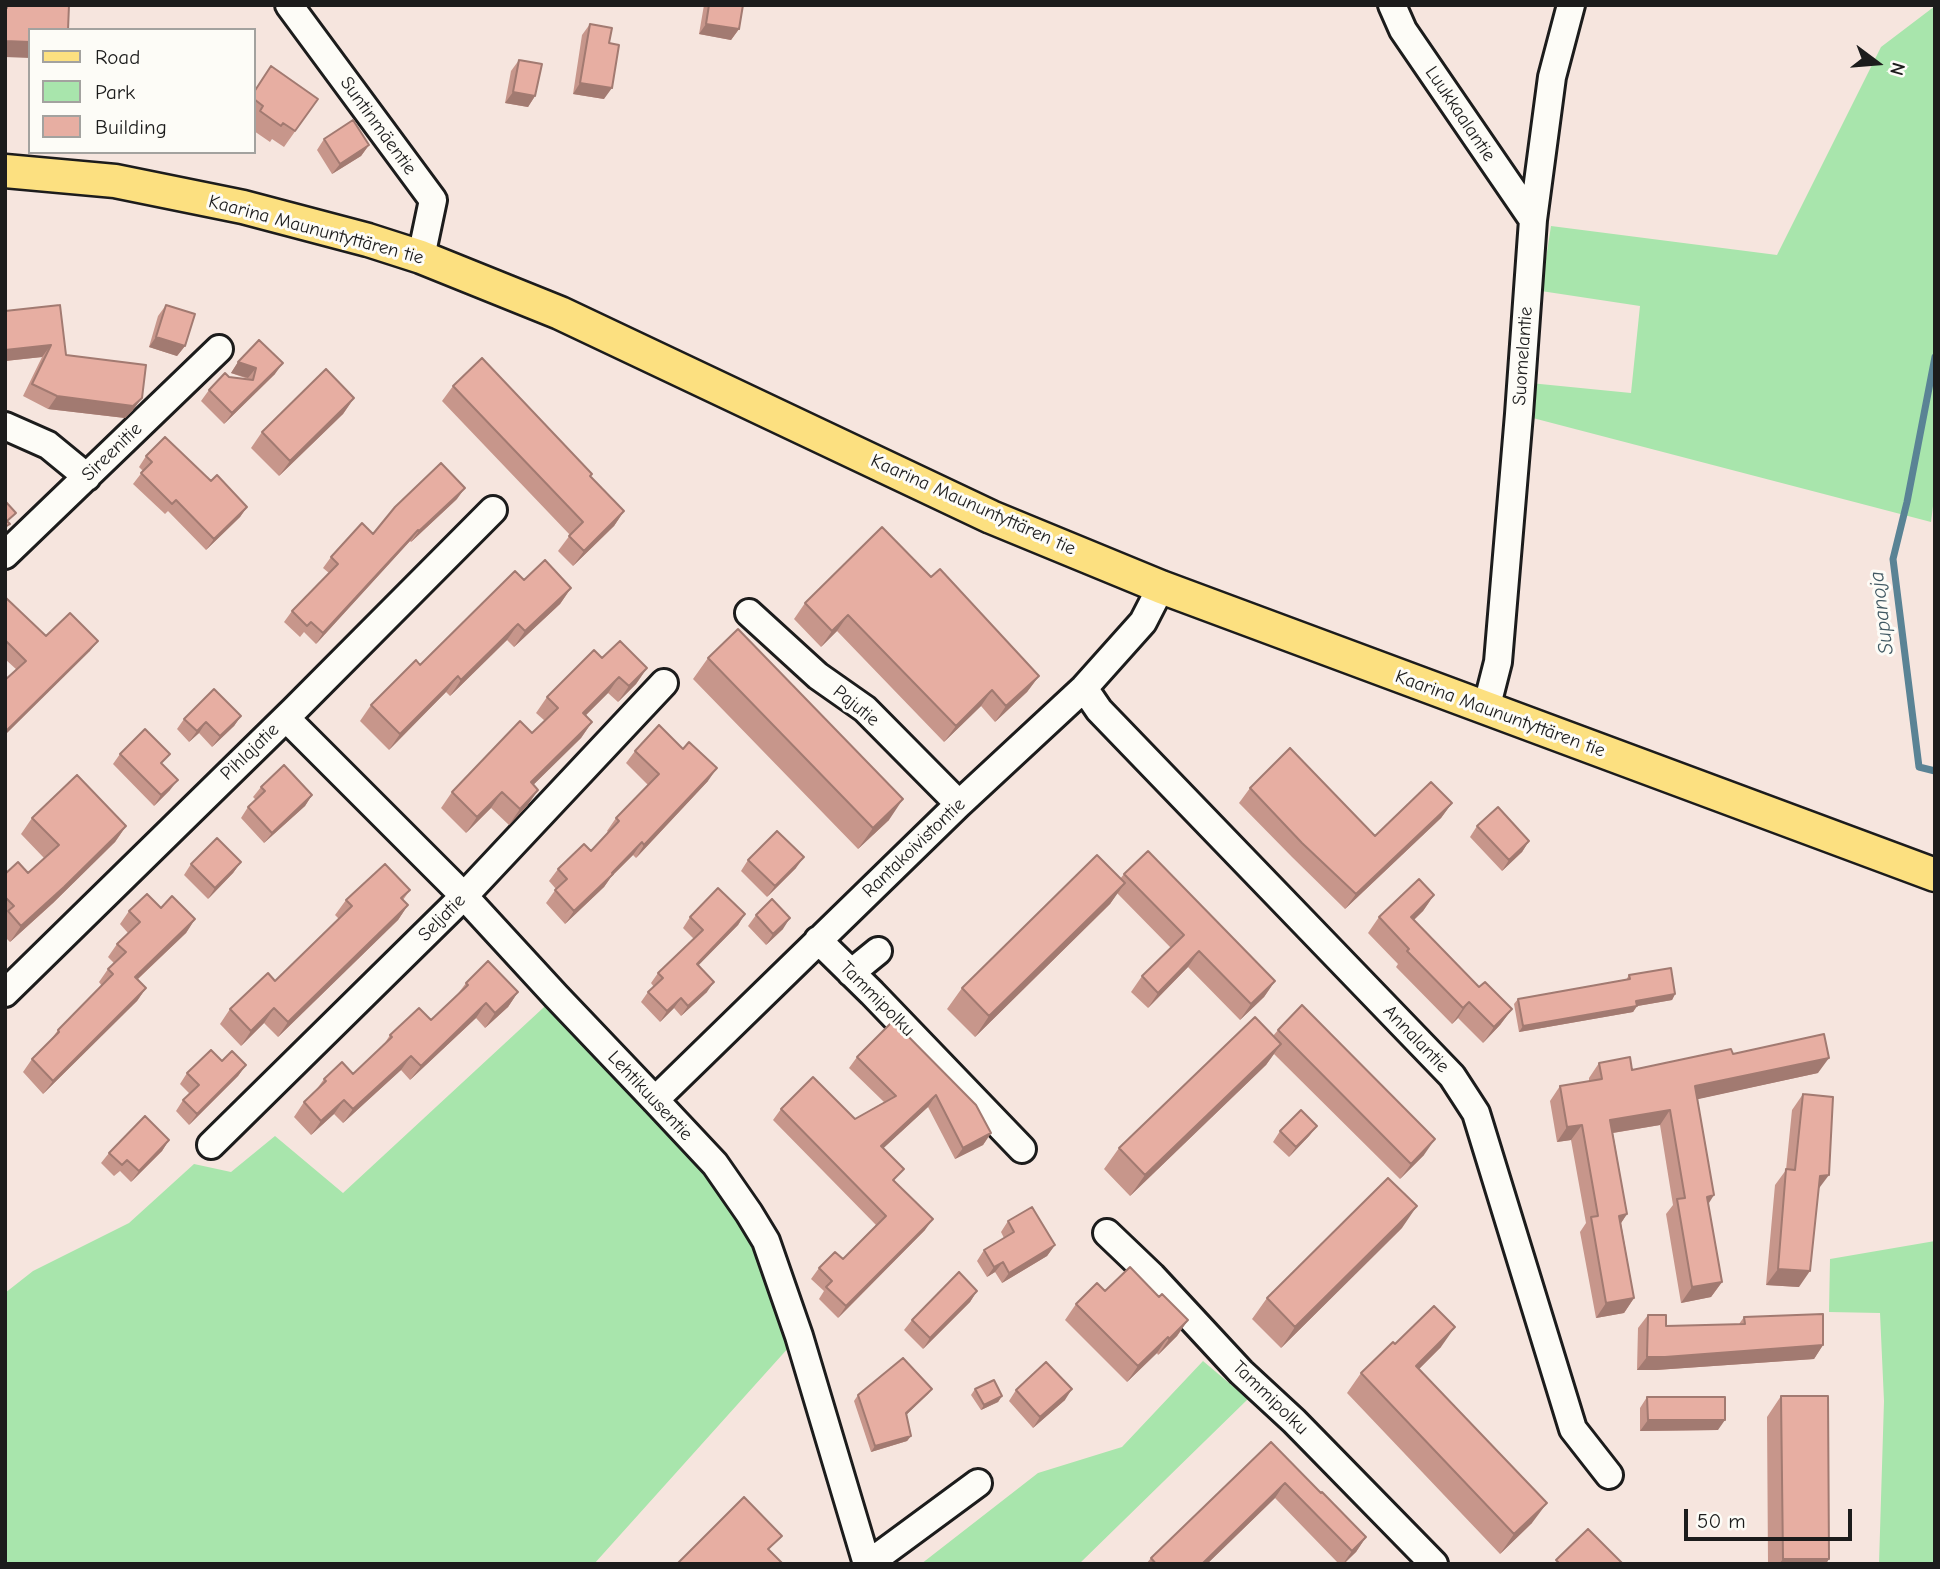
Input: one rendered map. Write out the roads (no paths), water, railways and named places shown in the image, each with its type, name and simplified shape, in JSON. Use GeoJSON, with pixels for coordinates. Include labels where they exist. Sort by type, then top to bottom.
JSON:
{"type":"FeatureCollection","features":[{"type":"Feature","properties":{"kind":"main road","name":"Kaarina Maununtyttären tie"},"geometry":{"type":"LineString","coordinates":[[5,171],[115,181],[243,207],[421,257],[560,313],[992,517],[1161,587],[1935,875]]}},
{"type":"Feature","properties":{"kind":"street","name":"Suntinmäentie"},"geometry":{"type":"LineString","coordinates":[[289,5],[433,200],[421,257]]}},
{"type":"Feature","properties":{"kind":"street","name":"Luukkaalantie"},"geometry":{"type":"LineString","coordinates":[[1392,5],[1403,30],[1533,220]]}},
{"type":"Feature","properties":{"kind":"street","name":"Suomelantie"},"geometry":{"type":"LineString","coordinates":[[1486,709],[1498,662],[1533,220],[1552,77],[1571,5]]}},
{"type":"Feature","properties":{"kind":"street","name":"Sireenitie"},"geometry":{"type":"LineString","coordinates":[[5,555],[219,349]]}},
{"type":"Feature","properties":{"kind":"street"},"geometry":{"type":"LineString","coordinates":[[5,426],[48,445],[87,477]]}},
{"type":"Feature","properties":{"kind":"street","name":"Pihlajatie"},"geometry":{"type":"LineString","coordinates":[[5,993],[494,510]]}},
{"type":"Feature","properties":{"kind":"street","name":"Rantakoivistontie"},"geometry":{"type":"LineString","coordinates":[[655,1100],[959,804],[1084,688],[1143,622],[1161,587]]}},
{"type":"Feature","properties":{"kind":"street","name":"Pajutie"},"geometry":{"type":"LineString","coordinates":[[749,613],[818,676],[865,709],[959,804]]}},
{"type":"Feature","properties":{"kind":"street","name":"Seljatie"},"geometry":{"type":"LineString","coordinates":[[211,1145],[464,896],[664,683]]}},
{"type":"Feature","properties":{"kind":"street","name":"Annalantie"},"geometry":{"type":"LineString","coordinates":[[1084,688],[1099,710],[1452,1076],[1476,1113],[1573,1429],[1609,1475]]}},
{"type":"Feature","properties":{"kind":"street","name":"Lehtikuusentie"},"geometry":{"type":"LineString","coordinates":[[286,718],[464,896],[715,1164],[750,1213],[766,1241],[799,1336],[870,1564]]}},
{"type":"Feature","properties":{"kind":"street","name":"Tammipolku"},"geometry":{"type":"LineString","coordinates":[[818,940],[1022,1149]]}},
{"type":"Feature","properties":{"kind":"street"},"geometry":{"type":"LineString","coordinates":[[852,972],[878,951]]}},
{"type":"Feature","properties":{"kind":"street","name":"Tammipolku"},"geometry":{"type":"LineString","coordinates":[[1107,1233],[1434,1564]]}},
{"type":"Feature","properties":{"kind":"street"},"geometry":{"type":"LineString","coordinates":[[870,1564],[978,1483]]}},
{"type":"Feature","properties":{"kind":"waterway","name":"Supanoja"},"geometry":{"type":"LineString","coordinates":[[1935,357],[1907,502],[1893,559],[1919,767],[1935,771]]}}]}
